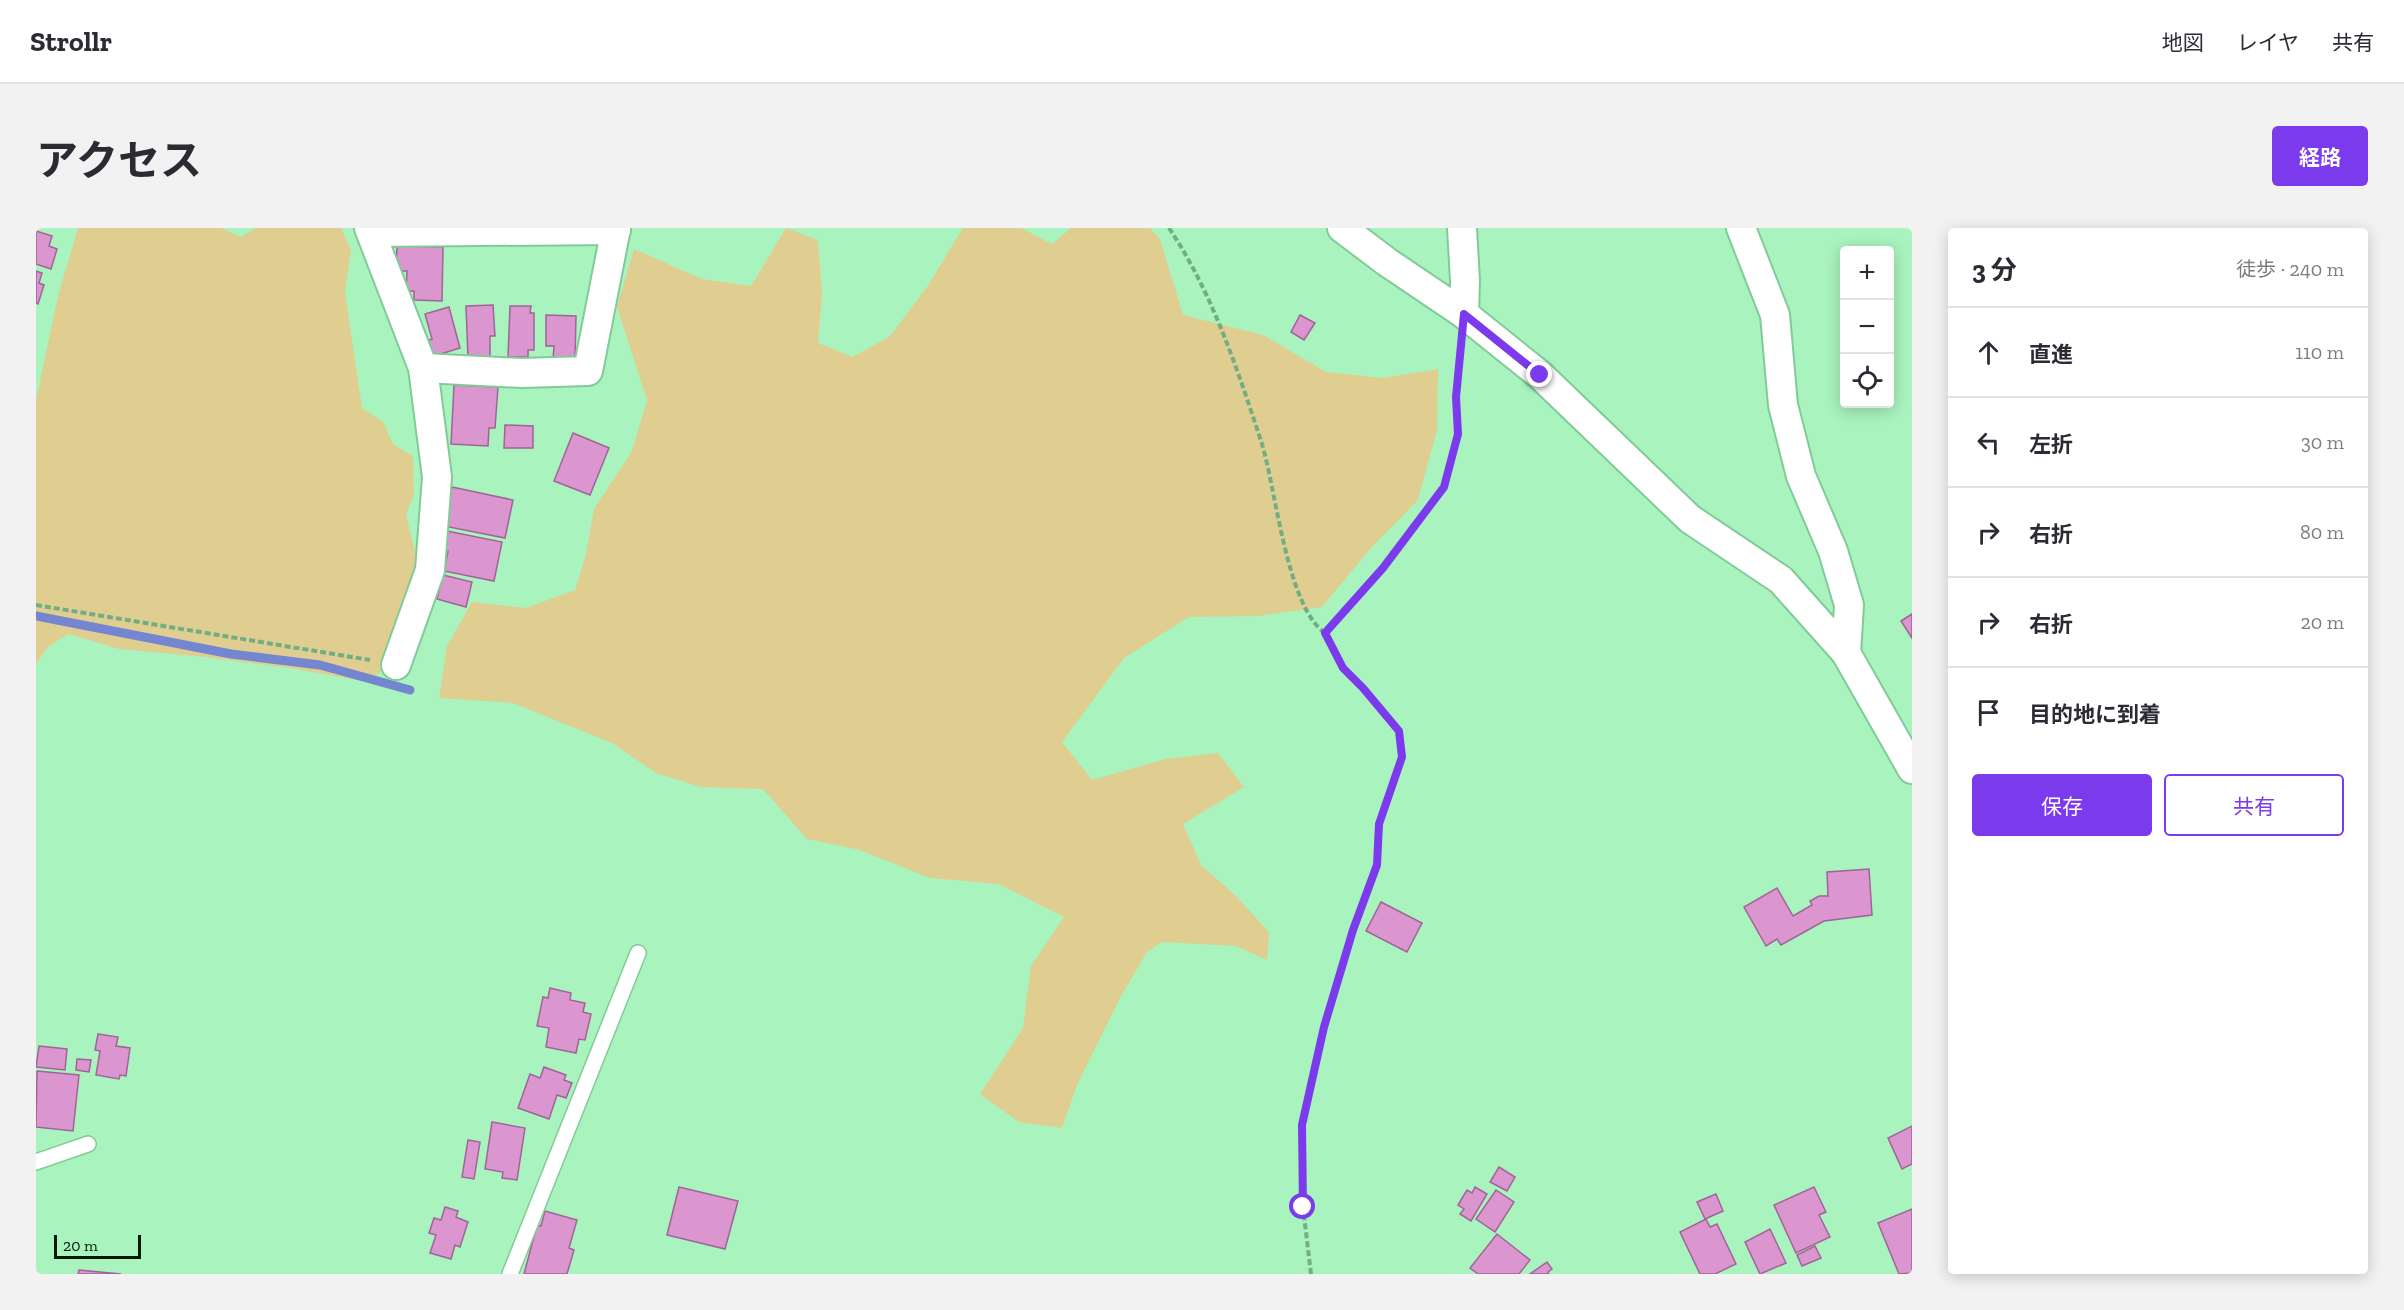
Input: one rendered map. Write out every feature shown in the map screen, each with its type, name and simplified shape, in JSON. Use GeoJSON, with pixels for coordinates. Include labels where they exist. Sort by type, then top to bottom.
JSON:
{"type":"FeatureCollection","features":[{"type":"Feature","properties":{"kind":"street"},"geometry":{"type":"LineString","coordinates":[[1342,228],[1387,262],[1464,314],[1540,375],[1690,519],[1781,580],[1846,653],[1912,769]]}},
{"type":"Feature","properties":{"kind":"street"},"geometry":{"type":"LineString","coordinates":[[1462,228],[1464,314]]}},
{"type":"Feature","properties":{"kind":"street"},"geometry":{"type":"LineString","coordinates":[[1741,228],[1775,315],[1782,405],[1801,476],[1833,551],[1849,605],[1846,653]]}},
{"type":"Feature","properties":{"kind":"street"},"geometry":{"type":"LineString","coordinates":[[396,664],[430,570],[437,477],[423,368],[370,230],[616,229],[588,371],[521,373],[423,368]]}},
{"type":"Feature","properties":{"kind":"lane"},"geometry":{"type":"LineString","coordinates":[[510,1274],[638,953]]}},
{"type":"Feature","properties":{"kind":"lane"},"geometry":{"type":"LineString","coordinates":[[36,1162],[88,1144]]}},
{"type":"Feature","properties":{"kind":"path"},"geometry":{"type":"LineString","coordinates":[[1169,228],[1188,256],[1212,306],[1262,443],[1285,551],[1298,591],[1316,627],[1325,633],[1343,668],[1399,731],[1402,757],[1379,824],[1377,865],[1353,930],[1324,1027],[1302,1125],[1303,1207],[1311,1274]]}},
{"type":"Feature","properties":{"kind":"path"},"geometry":{"type":"LineString","coordinates":[[1325,633],[1383,568],[1444,487],[1458,434],[1456,397],[1464,314]]}},
{"type":"Feature","properties":{"kind":"path"},"geometry":{"type":"LineString","coordinates":[[36,605],[396,664]]}},
{"type":"Feature","properties":{"kind":"shaded area"},"geometry":{"type":"Polygon","coordinates":[[[78,228],[222,228],[241,237],[256,228],[341,228],[351,250],[345,292],[362,408],[383,422],[393,444],[413,456],[414,494],[406,515],[418,564],[388,656],[380,673],[362,681],[296,669],[206,657],[119,649],[68,634],[48,647],[36,664],[36,400],[58,296],[78,228]]]}},
{"type":"Feature","properties":{"kind":"shaded area"},"geometry":{"type":"Polygon","coordinates":[[[786,228],[818,240],[822,293],[818,343],[853,357],[890,336],[927,287],[963,228],[1021,228],[1052,244],[1071,228],[1150,228],[1160,239],[1183,315],[1263,335],[1326,372],[1382,378],[1438,369],[1437,430],[1418,500],[1370,549],[1322,607],[1258,616],[1189,617],[1124,658],[1062,742],[1092,780],[1166,759],[1218,753],[1244,787],[1183,824],[1201,865],[1234,894],[1269,932],[1267,960],[1236,946],[1162,942],[1147,952],[1120,998],[1077,1085],[1062,1128],[1019,1122],[980,1094],[1023,1028],[1031,966],[1064,917],[999,884],[930,878],[860,850],[807,839],[763,789],[701,787],[656,773],[612,743],[513,703],[439,698],[447,646],[472,602],[526,608],[575,590],[586,554],[594,509],[632,451],[647,400],[617,307],[634,249],[702,279],[751,286],[786,228]]]}},
{"type":"Feature","properties":{"kind":"building"},"geometry":{"type":"Polygon","coordinates":[[[36,231],[52,236],[49,246],[57,249],[51,269],[36,264],[36,231]]]}},
{"type":"Feature","properties":{"kind":"building"},"geometry":{"type":"Polygon","coordinates":[[[397,246],[443,247],[442,301],[414,300],[414,291],[406,291],[407,271],[396,271],[397,246]]]}},
{"type":"Feature","properties":{"kind":"building"},"geometry":{"type":"Polygon","coordinates":[[[36,271],[42,273],[39,283],[44,285],[38,304],[36,303],[36,271]]]}},
{"type":"Feature","properties":{"kind":"building"},"geometry":{"type":"Polygon","coordinates":[[[493,305],[495,336],[490,336],[490,357],[468,358],[466,306],[493,305]]]}},
{"type":"Feature","properties":{"kind":"building"},"geometry":{"type":"Polygon","coordinates":[[[510,306],[531,306],[530,313],[534,313],[534,350],[528,350],[528,357],[508,357],[510,306]]]}},
{"type":"Feature","properties":{"kind":"building"},"geometry":{"type":"Polygon","coordinates":[[[449,307],[460,348],[431,357],[427,341],[432,339],[425,314],[449,307]]]}},
{"type":"Feature","properties":{"kind":"building"},"geometry":{"type":"Polygon","coordinates":[[[546,315],[576,316],[575,359],[553,359],[554,346],[546,346],[546,315]]]}},
{"type":"Feature","properties":{"kind":"building"},"geometry":{"type":"Polygon","coordinates":[[[1300,315],[1315,323],[1304,340],[1291,332],[1300,315]]]}},
{"type":"Feature","properties":{"kind":"building"},"geometry":{"type":"Polygon","coordinates":[[[454,385],[498,387],[495,428],[489,428],[488,446],[451,444],[454,385]]]}},
{"type":"Feature","properties":{"kind":"building"},"geometry":{"type":"Polygon","coordinates":[[[505,425],[533,426],[533,448],[504,448],[505,425]]]}},
{"type":"Feature","properties":{"kind":"building"},"geometry":{"type":"Polygon","coordinates":[[[573,433],[609,448],[590,495],[554,481],[573,433]]]}},
{"type":"Feature","properties":{"kind":"building"},"geometry":{"type":"Polygon","coordinates":[[[452,487],[513,500],[505,538],[444,526],[452,487]]]}},
{"type":"Feature","properties":{"kind":"building"},"geometry":{"type":"Polygon","coordinates":[[[447,531],[502,542],[494,581],[444,571],[448,551],[443,550],[447,531]]]}},
{"type":"Feature","properties":{"kind":"building"},"geometry":{"type":"Polygon","coordinates":[[[443,575],[472,582],[466,607],[437,599],[443,575]]]}},
{"type":"Feature","properties":{"kind":"building"},"geometry":{"type":"Polygon","coordinates":[[[1912,614],[1912,638],[1901,621],[1912,614]]]}},
{"type":"Feature","properties":{"kind":"building"},"geometry":{"type":"Polygon","coordinates":[[[1869,869],[1872,915],[1824,921],[1781,945],[1777,939],[1766,946],[1744,907],[1777,888],[1793,916],[1812,905],[1810,901],[1819,896],[1828,896],[1827,872],[1869,869]]]}},
{"type":"Feature","properties":{"kind":"building"},"geometry":{"type":"Polygon","coordinates":[[[1381,902],[1422,923],[1407,952],[1366,931],[1381,902]]]}},
{"type":"Feature","properties":{"kind":"building"},"geometry":{"type":"Polygon","coordinates":[[[550,988],[571,993],[570,1000],[585,1003],[583,1012],[591,1014],[585,1040],[579,1039],[576,1053],[546,1047],[549,1028],[537,1026],[543,997],[548,998],[550,988]]]}},
{"type":"Feature","properties":{"kind":"building"},"geometry":{"type":"Polygon","coordinates":[[[98,1034],[118,1037],[116,1046],[130,1048],[126,1076],[120,1075],[119,1079],[96,1075],[100,1051],[95,1050],[98,1034]]]}},
{"type":"Feature","properties":{"kind":"building"},"geometry":{"type":"Polygon","coordinates":[[[39,1046],[67,1049],[65,1070],[36,1067],[39,1046]]]}},
{"type":"Feature","properties":{"kind":"building"},"geometry":{"type":"Polygon","coordinates":[[[77,1059],[91,1060],[89,1072],[76,1070],[77,1059]]]}},
{"type":"Feature","properties":{"kind":"building"},"geometry":{"type":"Polygon","coordinates":[[[544,1067],[566,1075],[564,1080],[572,1083],[566,1098],[557,1095],[549,1119],[518,1108],[530,1074],[540,1078],[544,1067]]]}},
{"type":"Feature","properties":{"kind":"building"},"geometry":{"type":"Polygon","coordinates":[[[37,1071],[79,1075],[73,1131],[36,1127],[37,1071]]]}},
{"type":"Feature","properties":{"kind":"building"},"geometry":{"type":"Polygon","coordinates":[[[492,1122],[525,1128],[517,1180],[502,1178],[503,1172],[485,1169],[492,1122]]]}},
{"type":"Feature","properties":{"kind":"building"},"geometry":{"type":"Polygon","coordinates":[[[1912,1126],[1912,1164],[1902,1169],[1888,1138],[1912,1126]]]}},
{"type":"Feature","properties":{"kind":"building"},"geometry":{"type":"Polygon","coordinates":[[[468,1140],[480,1142],[474,1179],[462,1177],[468,1140]]]}},
{"type":"Feature","properties":{"kind":"building"},"geometry":{"type":"Polygon","coordinates":[[[1499,1167],[1515,1177],[1507,1191],[1490,1182],[1499,1167]]]}},
{"type":"Feature","properties":{"kind":"building"},"geometry":{"type":"Polygon","coordinates":[[[679,1187],[738,1201],[725,1249],[667,1235],[679,1187]]]}},
{"type":"Feature","properties":{"kind":"building"},"geometry":{"type":"Polygon","coordinates":[[[1475,1187],[1487,1194],[1471,1221],[1460,1214],[1464,1209],[1458,1205],[1467,1190],[1472,1193],[1475,1187]]]}},
{"type":"Feature","properties":{"kind":"building"},"geometry":{"type":"Polygon","coordinates":[[[1814,1187],[1826,1212],[1819,1215],[1830,1237],[1796,1253],[1774,1205],[1814,1187]]]}},
{"type":"Feature","properties":{"kind":"building"},"geometry":{"type":"Polygon","coordinates":[[[1496,1190],[1514,1202],[1495,1232],[1476,1219],[1496,1190]]]}},
{"type":"Feature","properties":{"kind":"building"},"geometry":{"type":"Polygon","coordinates":[[[1716,1194],[1723,1211],[1705,1219],[1697,1202],[1716,1194]]]}},
{"type":"Feature","properties":{"kind":"building"},"geometry":{"type":"Polygon","coordinates":[[[445,1207],[458,1211],[456,1217],[468,1222],[460,1247],[455,1245],[451,1259],[430,1253],[436,1235],[429,1233],[434,1218],[441,1220],[445,1207]]]}},
{"type":"Feature","properties":{"kind":"building"},"geometry":{"type":"Polygon","coordinates":[[[1912,1209],[1912,1273],[1899,1274],[1878,1223],[1912,1209]]]}},
{"type":"Feature","properties":{"kind":"building"},"geometry":{"type":"Polygon","coordinates":[[[545,1211],[577,1220],[569,1248],[574,1250],[567,1274],[524,1274],[537,1225],[541,1226],[545,1211]]]}},
{"type":"Feature","properties":{"kind":"building"},"geometry":{"type":"Polygon","coordinates":[[[1706,1219],[1710,1227],[1717,1224],[1736,1264],[1715,1274],[1700,1274],[1680,1232],[1706,1219]]]}},
{"type":"Feature","properties":{"kind":"building"},"geometry":{"type":"Polygon","coordinates":[[[1770,1229],[1786,1263],[1760,1274],[1745,1242],[1770,1229]]]}},
{"type":"Feature","properties":{"kind":"building"},"geometry":{"type":"Polygon","coordinates":[[[1497,1234],[1530,1260],[1519,1274],[1478,1274],[1470,1268],[1497,1234]]]}},
{"type":"Feature","properties":{"kind":"building"},"geometry":{"type":"Polygon","coordinates":[[[1815,1246],[1821,1258],[1802,1266],[1797,1255],[1815,1246]]]}},
{"type":"Feature","properties":{"kind":"building"},"geometry":{"type":"Polygon","coordinates":[[[1547,1262],[1552,1269],[1548,1272],[1549,1274],[1530,1274],[1547,1262]]]}},
{"type":"Feature","properties":{"kind":"building"},"geometry":{"type":"Polygon","coordinates":[[[79,1270],[121,1274],[78,1274],[79,1270]]]}},
{"type":"Feature","properties":{"kind":"waterway"},"geometry":{"type":"LineString","coordinates":[[36,616],[231,654],[320,665],[410,690]]}},
{"type":"Feature","properties":{"kind":"route"},"geometry":{"type":"LineString","coordinates":[[1303,1207],[1302,1125],[1324,1027],[1353,930],[1377,865],[1379,824],[1402,757],[1399,731],[1343,668],[1325,633],[1406,540],[1444,487],[1458,434],[1456,397],[1464,314],[1540,375]]}}]}
